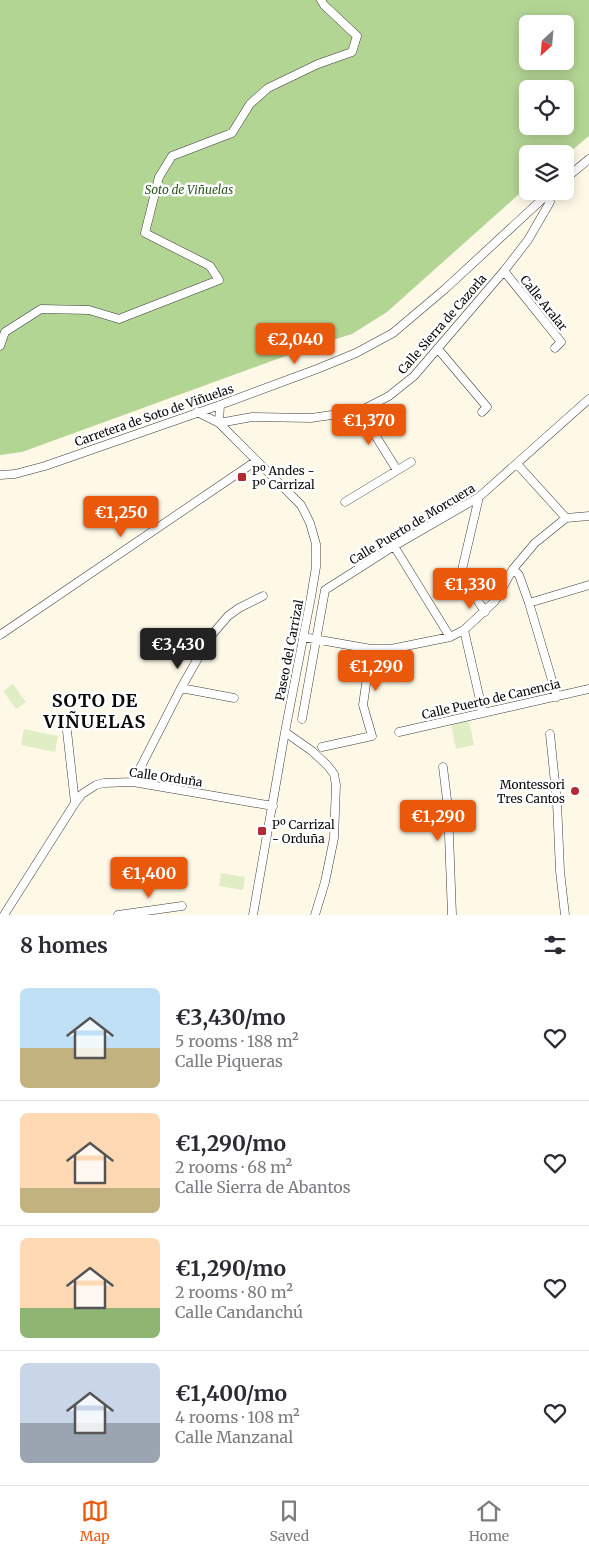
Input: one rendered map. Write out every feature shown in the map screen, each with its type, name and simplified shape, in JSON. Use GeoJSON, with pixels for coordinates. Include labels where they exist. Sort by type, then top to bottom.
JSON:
{"type":"FeatureCollection","features":[{"type":"Feature","properties":{"kind":"street"},"geometry":{"type":"LineString","coordinates":[[0,346],[5,332],[41,309],[88,310],[119,319],[219,280],[210,266],[145,233],[159,177],[172,156],[232,133],[250,104],[268,88],[318,64],[352,52],[357,36],[320,0]]}},
{"type":"Feature","properties":{"kind":"street"},"geometry":{"type":"LineString","coordinates":[[574,172],[589,159]]}},
{"type":"Feature","properties":{"kind":"street","name":"Carretera de Soto de Viñuelas"},"geometry":{"type":"LineString","coordinates":[[0,474],[15,474],[45,466],[220,405],[356,353],[392,333],[445,289],[540,200]]}},
{"type":"Feature","properties":{"kind":"street","name":"Calle Sierra de Cazorla"},"geometry":{"type":"LineString","coordinates":[[219,423],[252,417],[311,418],[360,411],[389,396],[414,376],[504,271],[528,240],[550,200]]}},
{"type":"Feature","properties":{"kind":"street","name":"Calle Aralar"},"geometry":{"type":"LineString","coordinates":[[504,271],[561,342],[554,348]]}},
{"type":"Feature","properties":{"kind":"street"},"geometry":{"type":"LineString","coordinates":[[438,349],[487,407],[482,412]]}},
{"type":"Feature","properties":{"kind":"street","name":"Calle Puerto de Morcuera"},"geometry":{"type":"LineString","coordinates":[[302,719],[325,590],[394,546],[479,497],[589,399]]}},
{"type":"Feature","properties":{"kind":"street"},"geometry":{"type":"LineString","coordinates":[[219,423],[220,405]]}},
{"type":"Feature","properties":{"kind":"street"},"geometry":{"type":"LineString","coordinates":[[360,411],[397,470]]}},
{"type":"Feature","properties":{"kind":"street","name":"Paseo del Carrizal"},"geometry":{"type":"LineString","coordinates":[[197,412],[219,423],[301,505],[310,523],[316,544],[316,567],[253,915]]}},
{"type":"Feature","properties":{"kind":"street"},"geometry":{"type":"LineString","coordinates":[[0,635],[256,461]]}},
{"type":"Feature","properties":{"kind":"street"},"geometry":{"type":"LineString","coordinates":[[346,502],[411,462]]}},
{"type":"Feature","properties":{"kind":"street"},"geometry":{"type":"LineString","coordinates":[[517,464],[566,518]]}},
{"type":"Feature","properties":{"kind":"street"},"geometry":{"type":"LineString","coordinates":[[479,497],[461,574],[485,612]]}},
{"type":"Feature","properties":{"kind":"street"},"geometry":{"type":"LineString","coordinates":[[304,637],[371,649],[391,649],[450,637],[464,630],[485,612],[495,600],[513,569],[535,543],[566,518],[589,516]]}},
{"type":"Feature","properties":{"kind":"street"},"geometry":{"type":"LineString","coordinates":[[394,546],[450,637]]}},
{"type":"Feature","properties":{"kind":"street"},"geometry":{"type":"LineString","coordinates":[[513,569],[519,575],[529,603],[557,696]]}},
{"type":"Feature","properties":{"kind":"street"},"geometry":{"type":"LineString","coordinates":[[529,603],[589,585]]}},
{"type":"Feature","properties":{"kind":"street"},"geometry":{"type":"LineString","coordinates":[[133,782],[181,688],[210,637],[218,626],[239,608],[263,596]]}},
{"type":"Feature","properties":{"kind":"street"},"geometry":{"type":"LineString","coordinates":[[464,630],[483,713]]}},
{"type":"Feature","properties":{"kind":"street"},"geometry":{"type":"LineString","coordinates":[[322,747],[372,736],[363,705],[371,649]]}},
{"type":"Feature","properties":{"kind":"street"},"geometry":{"type":"LineString","coordinates":[[181,688],[234,698]]}},
{"type":"Feature","properties":{"kind":"street","name":"Calle Puerto de Canencia"},"geometry":{"type":"LineString","coordinates":[[399,732],[589,688]]}},
{"type":"Feature","properties":{"kind":"street"},"geometry":{"type":"LineString","coordinates":[[70,721],[67,731],[75,803]]}},
{"type":"Feature","properties":{"kind":"street"},"geometry":{"type":"LineString","coordinates":[[285,732],[312,751],[327,765],[334,774],[336,785],[334,838],[325,882],[315,915]]}},
{"type":"Feature","properties":{"kind":"street"},"geometry":{"type":"LineString","coordinates":[[550,734],[558,802],[560,870],[565,915]]}},
{"type":"Feature","properties":{"kind":"street"},"geometry":{"type":"LineString","coordinates":[[443,767],[448,808],[452,915]]}},
{"type":"Feature","properties":{"kind":"street","name":"Calle Orduña"},"geometry":{"type":"LineString","coordinates":[[4,915],[75,803],[82,794],[96,785],[133,782],[273,806]]}},
{"type":"Feature","properties":{"kind":"street"},"geometry":{"type":"LineString","coordinates":[[118,915],[182,906]]}},
{"type":"Feature","properties":{"kind":"green space","name":"Soto de Viñuelas"},"geometry":{"type":"Polygon","coordinates":[[[0,0],[589,0],[589,136],[574,148],[574,145],[519,145],[519,194],[387,312],[352,334],[310,347],[22,452],[0,455],[0,0]]]}},
{"type":"Feature","properties":{"kind":"green space"},"geometry":{"type":"Polygon","coordinates":[[[13,684],[26,702],[16,709],[3,691],[13,684]]]}},
{"type":"Feature","properties":{"kind":"green space"},"geometry":{"type":"Polygon","coordinates":[[[469,720],[474,745],[456,749],[451,724],[469,720]]]}},
{"type":"Feature","properties":{"kind":"green space"},"geometry":{"type":"Polygon","coordinates":[[[24,729],[58,736],[55,752],[21,745],[24,729]]]}},
{"type":"Feature","properties":{"kind":"green space"},"geometry":{"type":"Polygon","coordinates":[[[221,873],[245,877],[243,890],[219,886],[221,873]]]}},
{"type":"Feature","properties":{"kind":"place","name":"Pº Andes - Pº Carrizal"},"geometry":{"type":"Point","coordinates":[242,477]}},
{"type":"Feature","properties":{"kind":"place","name":"Montessori Tres Cantos"},"geometry":{"type":"Point","coordinates":[575,791]}},
{"type":"Feature","properties":{"kind":"place","name":"Pº Carrizal - Orduña"},"geometry":{"type":"Point","coordinates":[262,831]}},
{"type":"Feature","properties":{"kind":"district","name":"SOTO DE VIÑUELAS"},"geometry":{"type":"Point","coordinates":[95,710]}}]}
